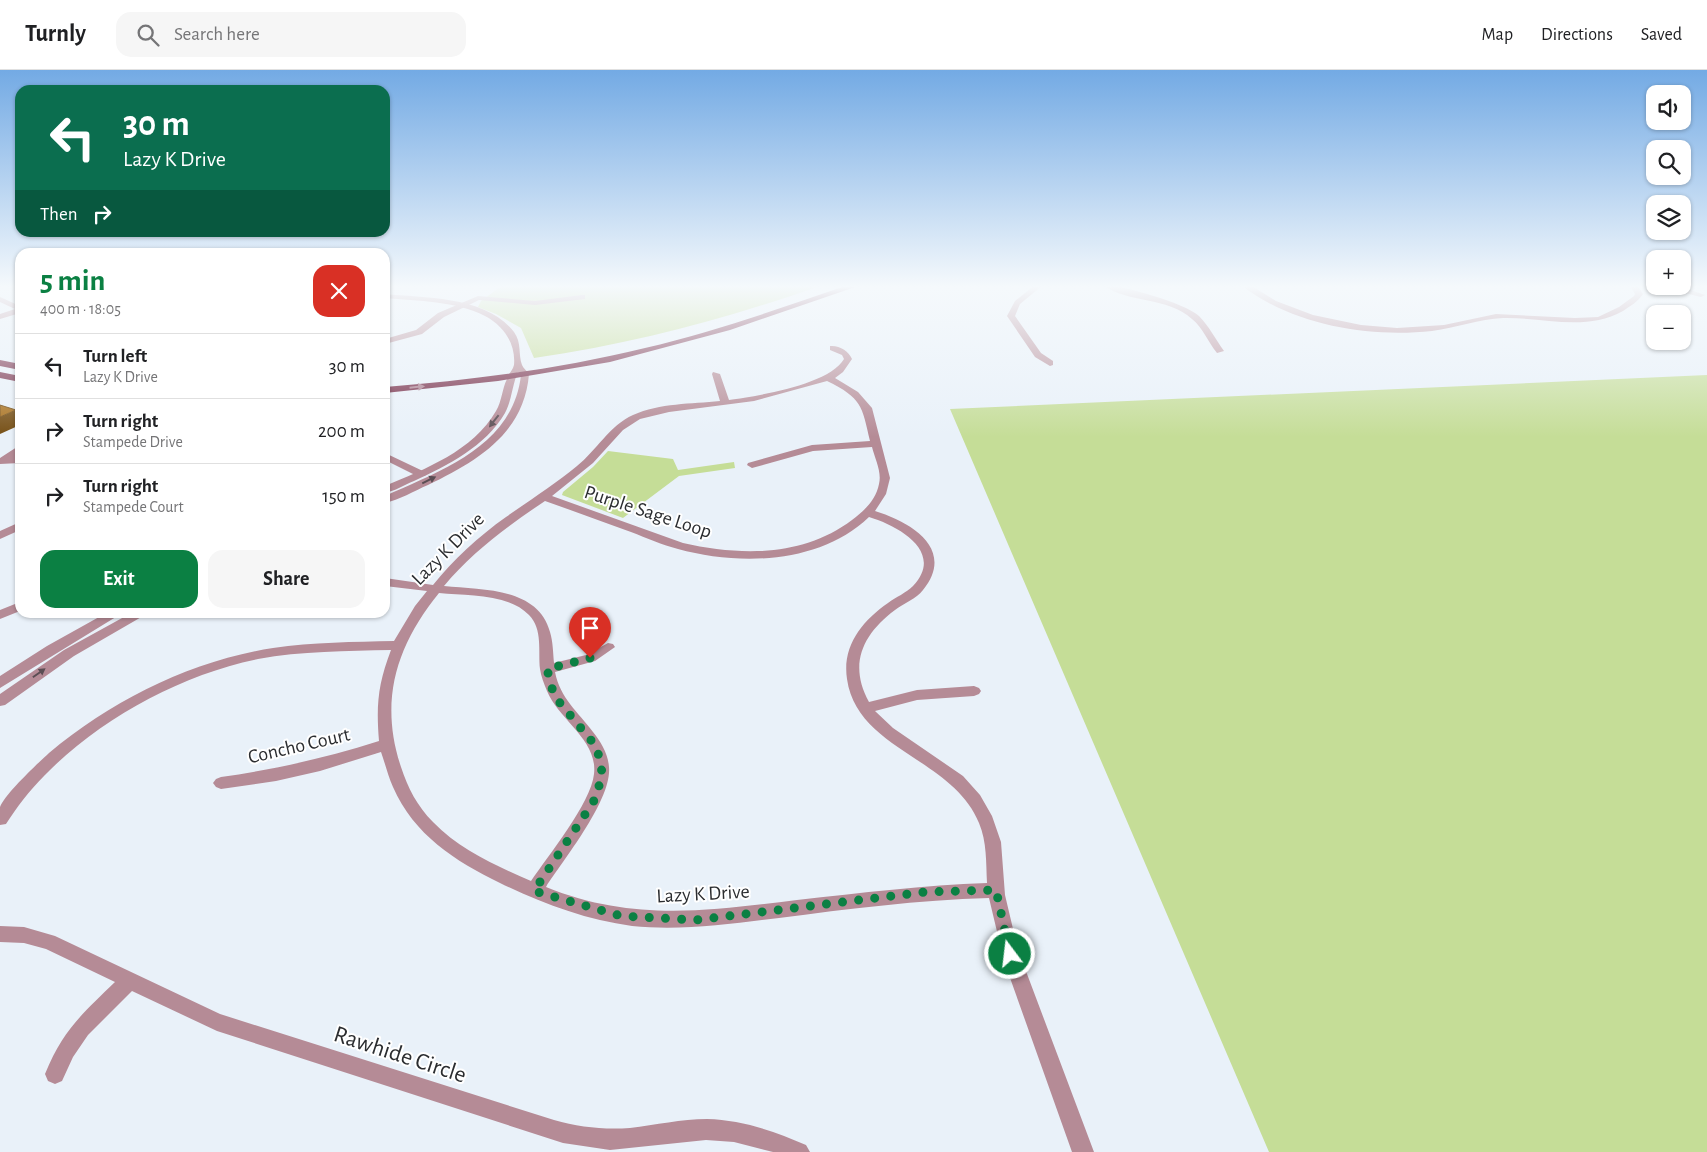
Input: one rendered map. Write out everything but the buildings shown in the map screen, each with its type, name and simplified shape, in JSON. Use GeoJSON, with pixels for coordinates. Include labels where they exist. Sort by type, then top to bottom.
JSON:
{"type":"FeatureCollection","features":[{"type":"Feature","properties":{"kind":"highway"},"geometry":{"type":"LineString","coordinates":[[390,389],[511,376],[522,371],[683,335]]}},
{"type":"Feature","properties":{"kind":"highway"},"geometry":{"type":"LineString","coordinates":[[390,382],[522,371],[623,356],[704,335]]}},
{"type":"Feature","properties":{"kind":"highway"},"geometry":{"type":"LineString","coordinates":[[0,363],[15,366]]}},
{"type":"Feature","properties":{"kind":"highway"},"geometry":{"type":"LineString","coordinates":[[0,375],[15,378]]}},
{"type":"Feature","properties":{"kind":"street"},"geometry":{"type":"LineString","coordinates":[[390,341],[407,335]]}},
{"type":"Feature","properties":{"kind":"street"},"geometry":{"type":"LineString","coordinates":[[390,498],[456,466],[482,449],[508,423],[520,403],[522,371],[511,335]]}},
{"type":"Feature","properties":{"kind":"street"},"geometry":{"type":"LineString","coordinates":[[1024,335],[1038,355],[1050,363]]}},
{"type":"Feature","properties":{"kind":"street"},"geometry":{"type":"LineString","coordinates":[[1209,335],[1220,351]]}},
{"type":"Feature","properties":{"kind":"street","name":"Lazy K Drive"},"geometry":{"type":"LineString","coordinates":[[833,348],[846,354],[848,360],[839,372],[828,378],[777,394],[726,403],[665,410],[630,420],[616,431],[586,464],[544,497],[503,525],[434,588],[414,616],[397,645],[386,683],[383,722],[385,745],[395,775],[410,807],[439,839],[481,866],[534,891],[621,916],[696,920],[925,892],[996,890]]}},
{"type":"Feature","properties":{"kind":"street"},"geometry":{"type":"LineString","coordinates":[[716,374],[726,403]]}},
{"type":"Feature","properties":{"kind":"street"},"geometry":{"type":"LineString","coordinates":[[390,488],[421,474],[464,449],[488,428],[501,412],[511,376]]}},
{"type":"Feature","properties":{"kind":"street","name":"Purple Sage Loop"},"geometry":{"type":"LineString","coordinates":[[544,497],[680,546],[702,552],[728,555],[774,554],[799,549],[842,533],[868,513],[878,500],[885,478],[867,408],[860,396],[828,378]]}},
{"type":"Feature","properties":{"kind":"street"},"geometry":{"type":"LineString","coordinates":[[752,465],[812,448],[876,444]]}},
{"type":"Feature","properties":{"kind":"street"},"geometry":{"type":"LineString","coordinates":[[456,466],[454,462],[464,449]]}},
{"type":"Feature","properties":{"kind":"street"},"geometry":{"type":"LineString","coordinates":[[3,461],[15,452]]}},
{"type":"Feature","properties":{"kind":"street"},"geometry":{"type":"LineString","coordinates":[[390,458],[421,474]]}},
{"type":"Feature","properties":{"kind":"street"},"geometry":{"type":"LineString","coordinates":[[868,513],[889,519],[908,529],[924,545],[929,561],[928,570],[918,588],[874,621],[860,637],[854,649],[852,672],[859,696],[866,708],[888,731],[955,778],[977,802],[986,818],[990,834],[996,890],[1015,970],[1083,1152]]}},
{"type":"Feature","properties":{"kind":"street"},"geometry":{"type":"LineString","coordinates":[[0,536],[15,527]]}},
{"type":"Feature","properties":{"kind":"street"},"geometry":{"type":"LineString","coordinates":[[390,583],[500,596],[521,603],[535,612],[543,623],[547,669],[553,692],[595,745],[601,762],[602,776],[595,799],[534,891]]}},
{"type":"Feature","properties":{"kind":"street"},"geometry":{"type":"LineString","coordinates":[[0,615],[15,608]]}},
{"type":"Feature","properties":{"kind":"street"},"geometry":{"type":"LineString","coordinates":[[0,683],[52,649],[107,618]]}},
{"type":"Feature","properties":{"kind":"street"},"geometry":{"type":"LineString","coordinates":[[0,701],[69,653],[133,618]]}},
{"type":"Feature","properties":{"kind":"street"},"geometry":{"type":"LineString","coordinates":[[0,819],[30,781],[53,758],[112,715],[178,680],[231,661],[258,655],[324,648],[397,645]]}},
{"type":"Feature","properties":{"kind":"street"},"geometry":{"type":"LineString","coordinates":[[547,669],[590,658],[608,646]]}},
{"type":"Feature","properties":{"kind":"street"},"geometry":{"type":"LineString","coordinates":[[866,708],[917,695],[974,691]]}},
{"type":"Feature","properties":{"kind":"street","name":"Concho Court"},"geometry":{"type":"LineString","coordinates":[[221,783],[276,775],[320,765],[385,745]]}},
{"type":"Feature","properties":{"kind":"street","name":"Rawhide Circle"},"geometry":{"type":"LineString","coordinates":[[0,934],[24,935],[49,942],[218,1022],[574,1136],[620,1139],[691,1130],[721,1130],[772,1140],[799,1152]]}},
{"type":"Feature","properties":{"kind":"street"},"geometry":{"type":"LineString","coordinates":[[55,1074],[66,1050],[81,1028],[130,981]]}},
{"type":"Feature","properties":{"kind":"green space"},"geometry":{"type":"Polygon","coordinates":[[[524,335],[652,335],[609,345],[534,358],[524,335]]]}},
{"type":"Feature","properties":{"kind":"green space"},"geometry":{"type":"Polygon","coordinates":[[[1707,375],[1707,1152],[1269,1152],[950,409],[1707,375]]]}},
{"type":"Feature","properties":{"kind":"green space"},"geometry":{"type":"Polygon","coordinates":[[[608,451],[673,459],[678,470],[734,462],[735,468],[679,476],[623,518],[562,495],[608,451]]]}},
{"type":"Feature","properties":{"kind":"route"},"geometry":{"type":"LineString","coordinates":[[590,658],[547,669],[553,692],[595,745],[601,762],[601,782],[595,799],[534,891],[621,916],[696,920],[925,892],[996,890],[1010,954]]}}]}
